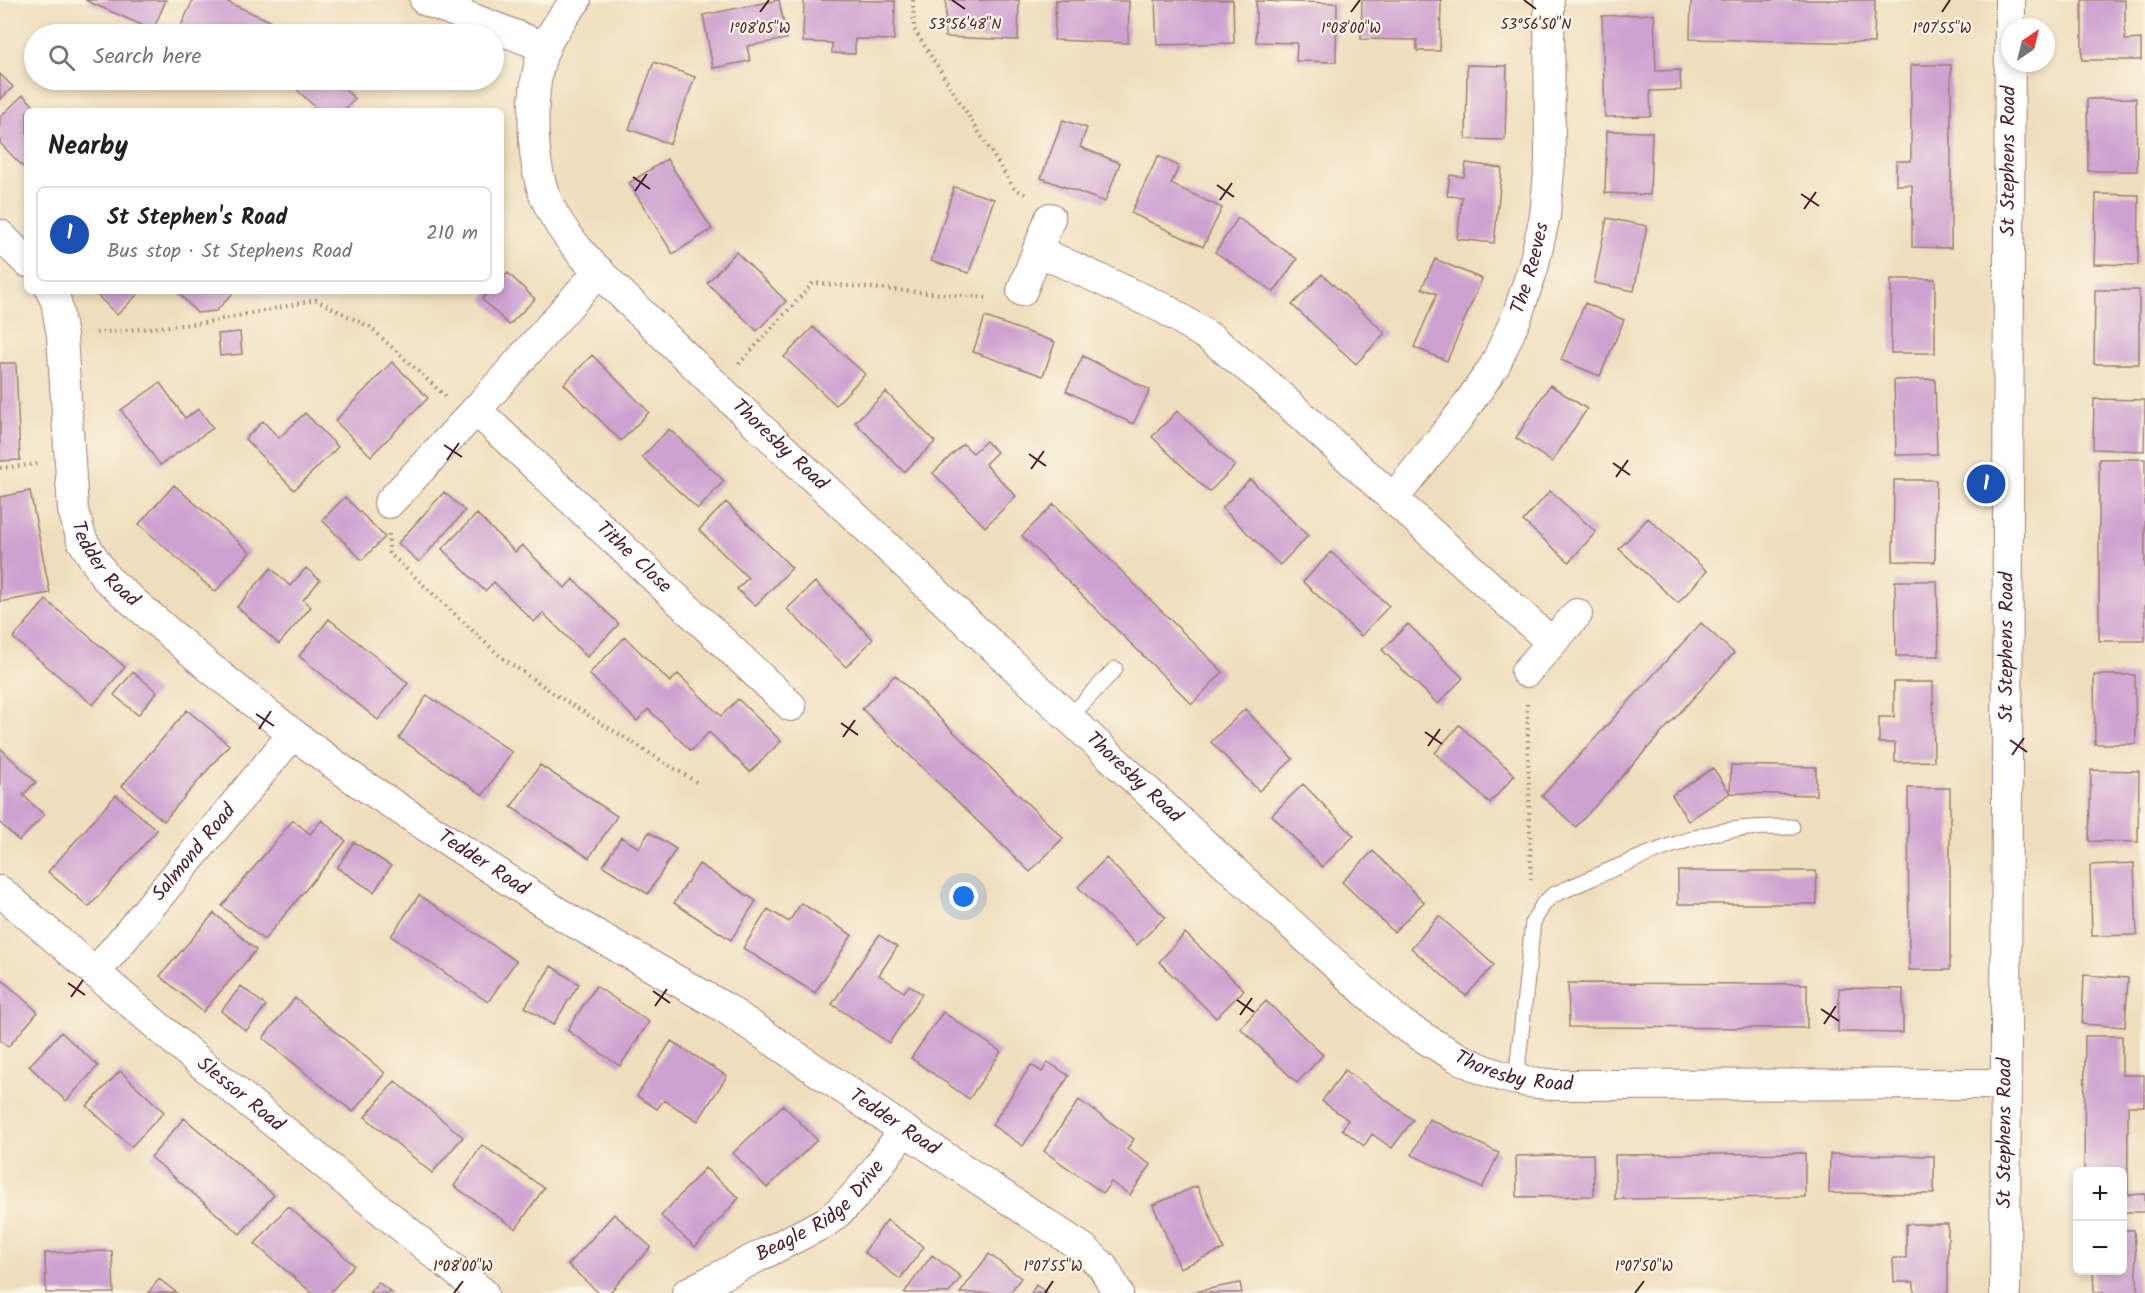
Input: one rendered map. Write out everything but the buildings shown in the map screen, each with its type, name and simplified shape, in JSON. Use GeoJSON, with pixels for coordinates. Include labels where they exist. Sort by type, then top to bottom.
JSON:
{"type":"FeatureCollection","features":[{"type":"Feature","properties":{"kind":"street"},"geometry":{"type":"LineString","coordinates":[[425,0],[486,24]]}},
{"type":"Feature","properties":{"kind":"street","name":"Thoresby Road"},"geometry":{"type":"LineString","coordinates":[[576,0],[545,47],[536,80],[533,111],[539,168],[546,198],[566,233],[599,271],[718,388],[1069,718],[1399,1023],[1474,1065],[1516,1080],[1556,1085],[2007,1084]]}},
{"type":"Feature","properties":{"kind":"street","name":"The Reeves"},"geometry":{"type":"LineString","coordinates":[[1393,499],[1458,418],[1495,365],[1517,316],[1533,268],[1545,216],[1550,161],[1549,0]]}},
{"type":"Feature","properties":{"kind":"street","name":"St Stephens Road"},"geometry":{"type":"LineString","coordinates":[[2005,1293],[2010,0]]}},
{"type":"Feature","properties":{"kind":"street"},"geometry":{"type":"LineString","coordinates":[[504,31],[545,47]]}},
{"type":"Feature","properties":{"kind":"street"},"geometry":{"type":"LineString","coordinates":[[1022,291],[1050,218]]}},
{"type":"Feature","properties":{"kind":"street"},"geometry":{"type":"LineString","coordinates":[[0,235],[24,259]]}},
{"type":"Feature","properties":{"kind":"street"},"geometry":{"type":"LineString","coordinates":[[1038,251],[1165,309],[1212,339],[1258,376],[1551,642]]}},
{"type":"Feature","properties":{"kind":"street"},"geometry":{"type":"LineString","coordinates":[[389,503],[476,410],[599,271]]}},
{"type":"Feature","properties":{"kind":"street","name":"Tedder Road"},"geometry":{"type":"LineString","coordinates":[[52,294],[56,301],[62,336],[74,510],[82,540],[106,578],[209,667],[293,734],[357,781],[565,917],[726,1008],[904,1130],[1084,1249],[1103,1267],[1118,1293]]}},
{"type":"Feature","properties":{"kind":"street","name":"Tithe Close"},"geometry":{"type":"LineString","coordinates":[[476,410],[791,706]]}},
{"type":"Feature","properties":{"kind":"street"},"geometry":{"type":"LineString","coordinates":[[1526,672],[1577,614]]}},
{"type":"Feature","properties":{"kind":"street","name":"Salmond Road"},"geometry":{"type":"LineString","coordinates":[[95,973],[293,734]]}},
{"type":"Feature","properties":{"kind":"street","name":"Slessor Road"},"geometry":{"type":"LineString","coordinates":[[0,891],[303,1148],[483,1293]]}},
{"type":"Feature","properties":{"kind":"street","name":"Beagle Ridge Drive"},"geometry":{"type":"LineString","coordinates":[[687,1293],[825,1222],[843,1209],[857,1195],[904,1130]]}},
{"type":"Feature","properties":{"kind":"lane"},"geometry":{"type":"LineString","coordinates":[[1069,718],[1115,669]]}},
{"type":"Feature","properties":{"kind":"lane"},"geometry":{"type":"LineString","coordinates":[[1516,1080],[1533,922],[1544,903],[1553,895],[1677,843],[1720,832],[1792,827]]}},
{"type":"Feature","properties":{"kind":"path"},"geometry":{"type":"LineString","coordinates":[[913,0],[914,29],[939,69],[1014,188],[1034,199],[1050,218]]}},
{"type":"Feature","properties":{"kind":"path"},"geometry":{"type":"LineString","coordinates":[[718,388],[813,283],[989,297],[1022,291]]}},
{"type":"Feature","properties":{"kind":"path"},"geometry":{"type":"LineString","coordinates":[[62,336],[203,323],[316,300],[370,327],[449,400],[476,410]]}},
{"type":"Feature","properties":{"kind":"path"},"geometry":{"type":"LineString","coordinates":[[389,503],[389,553],[501,657],[556,695],[696,782]]}},
{"type":"Feature","properties":{"kind":"path"},"geometry":{"type":"LineString","coordinates":[[1526,672],[1533,922]]}},
{"type":"Feature","properties":{"kind":"place","name":"St Stephen's Road"},"geometry":{"type":"Point","coordinates":[1986,484]}}]}
